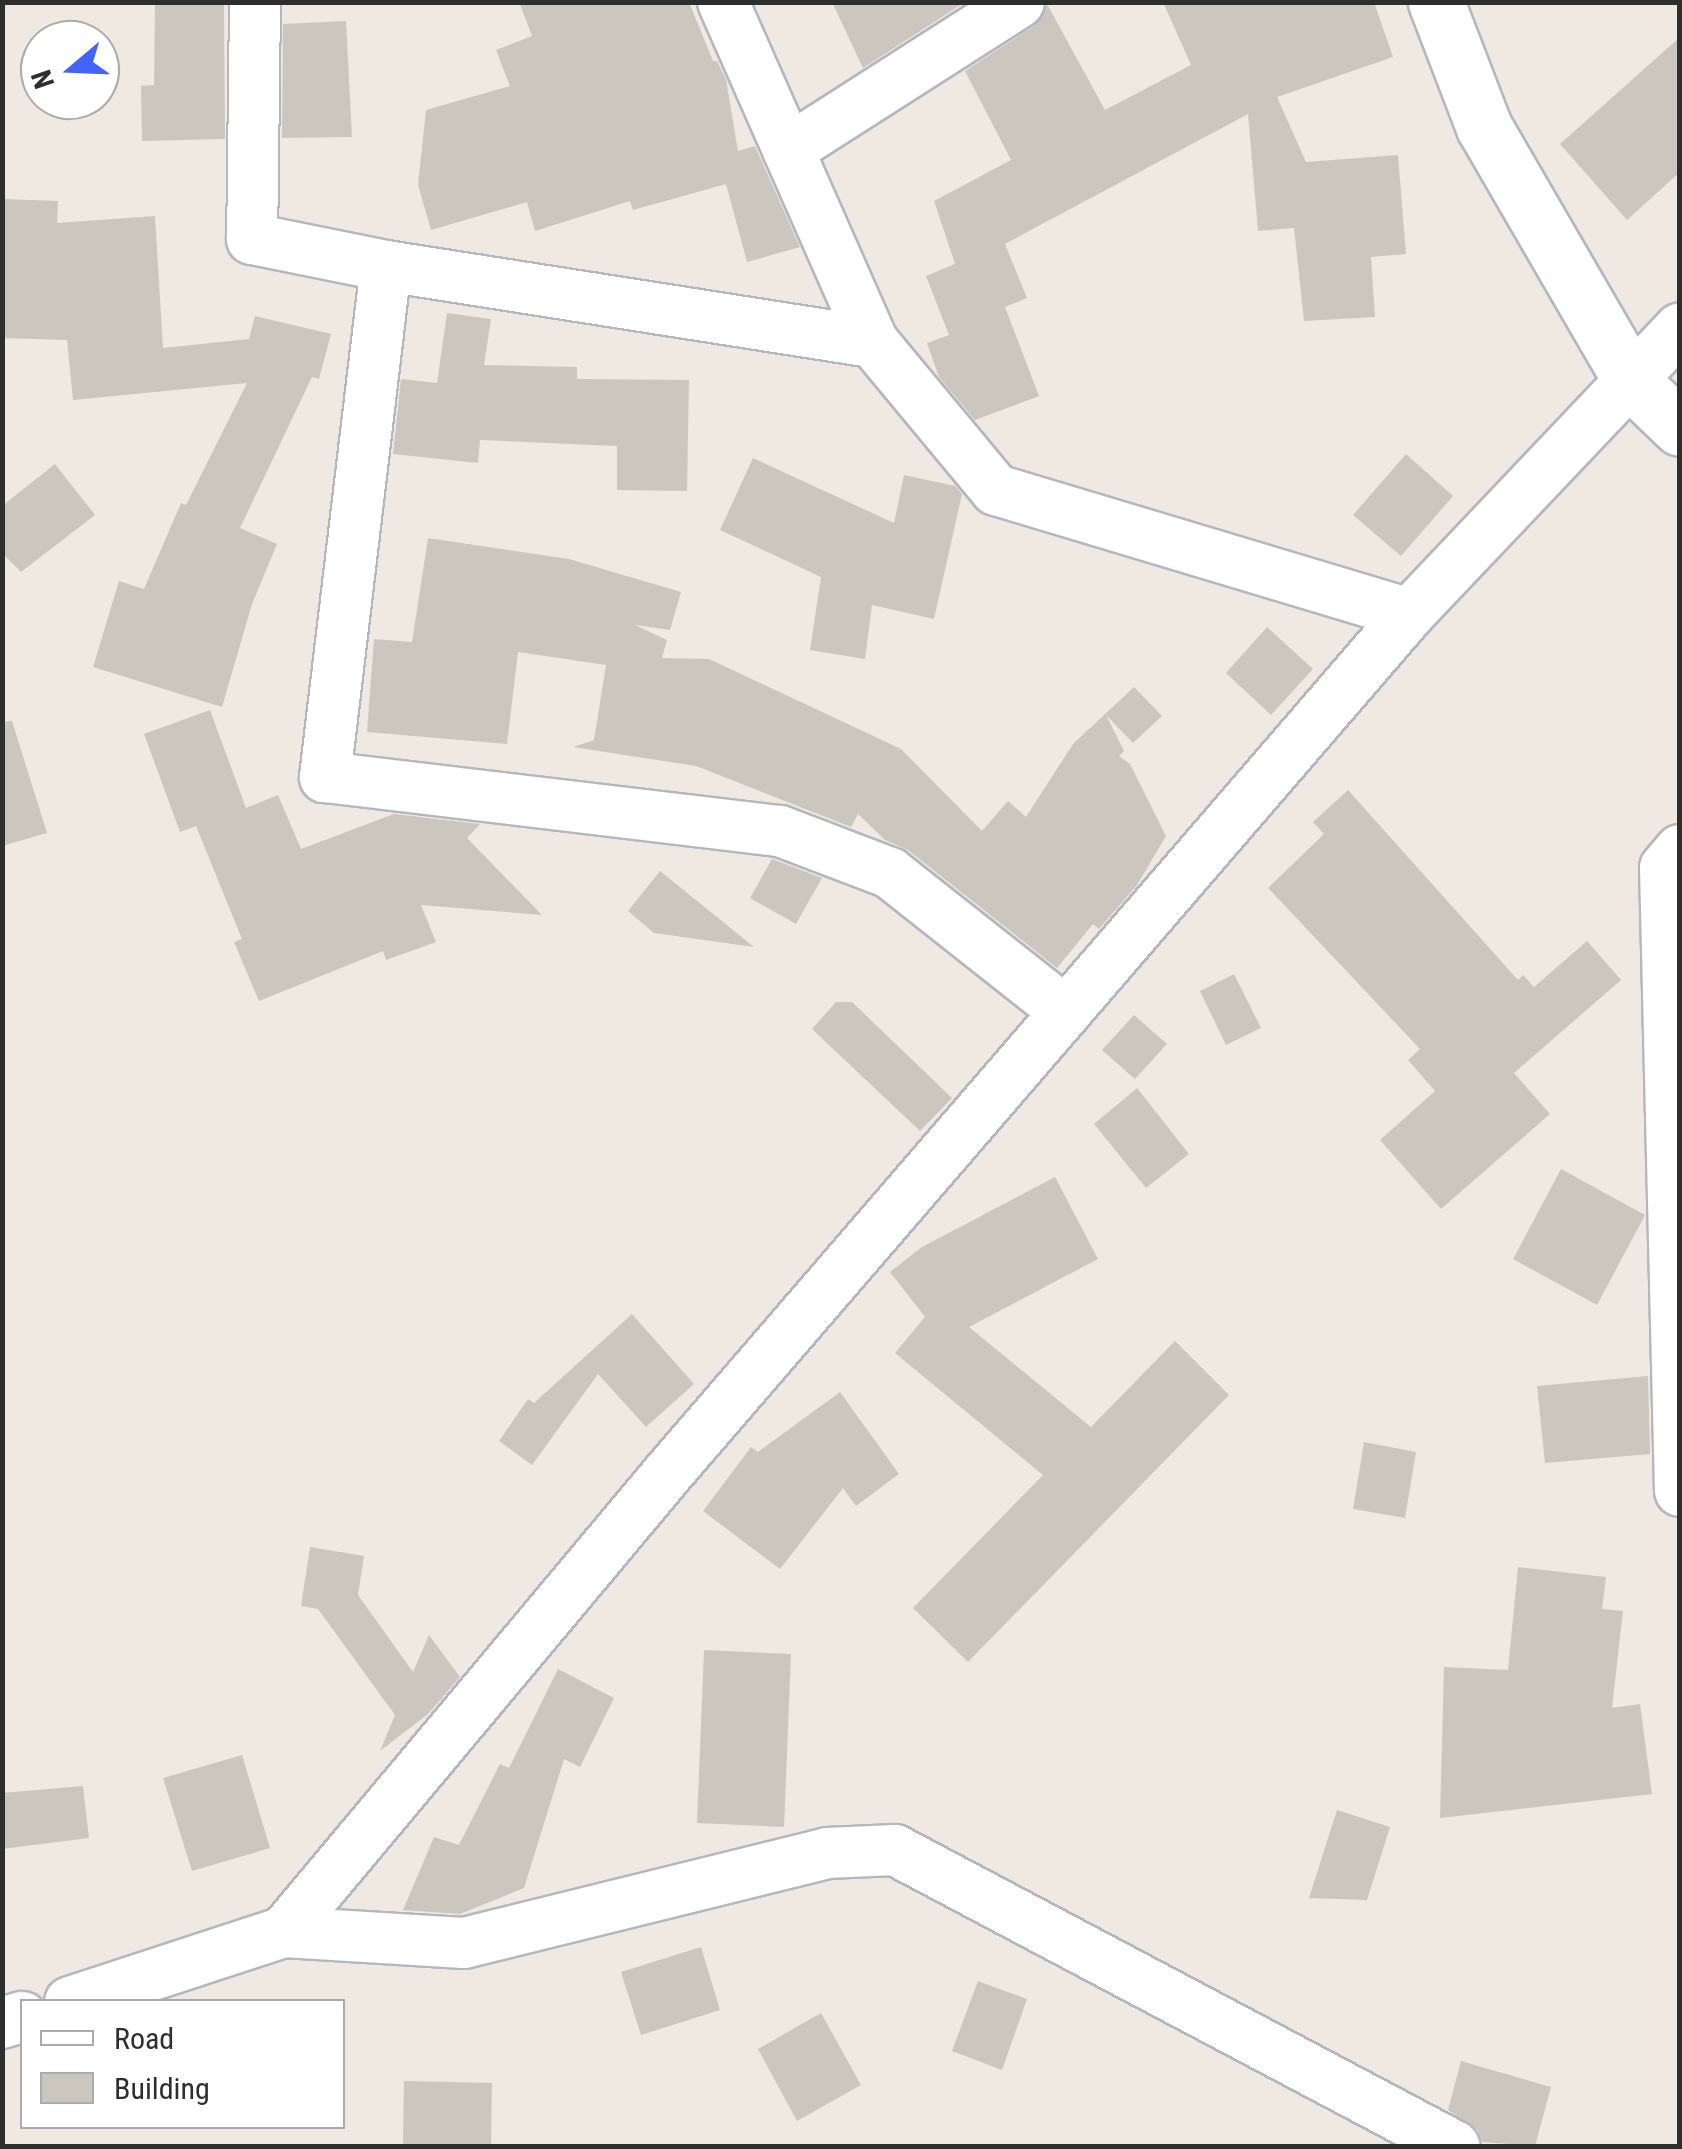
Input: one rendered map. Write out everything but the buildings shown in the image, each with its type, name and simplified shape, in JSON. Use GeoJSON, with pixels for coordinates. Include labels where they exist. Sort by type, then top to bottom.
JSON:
{"type":"FeatureCollection","features":[{"type":"Feature","properties":{"kind":"street"},"geometry":{"type":"LineString","coordinates":[[255,2],[252,239],[386,266],[873,342]]}},
{"type":"Feature","properties":{"kind":"street"},"geometry":{"type":"LineString","coordinates":[[723,2],[873,342],[996,490],[1409,614]]}},
{"type":"Feature","properties":{"kind":"street"},"geometry":{"type":"LineString","coordinates":[[788,150],[1019,2]]}},
{"type":"Feature","properties":{"kind":"street"},"geometry":{"type":"LineString","coordinates":[[1436,2],[1484,127],[1632,382],[1680,428]]}},
{"type":"Feature","properties":{"kind":"street"},"geometry":{"type":"LineString","coordinates":[[386,266],[325,777],[780,831],[890,873],[1066,1012]]}},
{"type":"Feature","properties":{"kind":"street"},"geometry":{"type":"LineString","coordinates":[[284,1932],[668,1474],[1409,614],[1680,328]]}},
{"type":"Feature","properties":{"kind":"street"},"geometry":{"type":"LineString","coordinates":[[1680,850],[1665,868],[1680,1491]]}},
{"type":"Feature","properties":{"kind":"street"},"geometry":{"type":"LineString","coordinates":[[79,1999],[284,1932],[464,1943],[827,1853],[896,1850],[1454,2146]]}}]}
